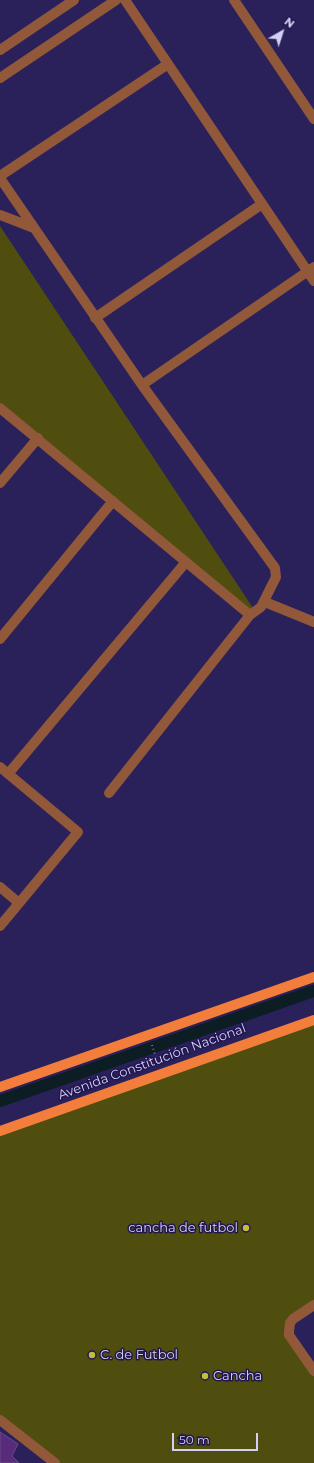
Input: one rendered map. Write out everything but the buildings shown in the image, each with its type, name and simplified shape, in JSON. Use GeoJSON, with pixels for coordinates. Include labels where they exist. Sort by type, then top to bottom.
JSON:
{"type":"FeatureCollection","features":[{"type":"Feature","properties":{"kind":"main road","name":"Avenida Constitución Nacional"},"geometry":{"type":"LineString","coordinates":[[0,1086],[314,977]]}},
{"type":"Feature","properties":{"kind":"main road","name":"Avenida Constitución Nacional"},"geometry":{"type":"LineString","coordinates":[[0,1131],[314,1020]]}},
{"type":"Feature","properties":{"kind":"street"},"geometry":{"type":"LineString","coordinates":[[0,50],[74,0]]}},
{"type":"Feature","properties":{"kind":"street"},"geometry":{"type":"LineString","coordinates":[[0,78],[116,0]]}},
{"type":"Feature","properties":{"kind":"street"},"geometry":{"type":"LineString","coordinates":[[125,0],[262,204],[311,269],[314,281]]}},
{"type":"Feature","properties":{"kind":"street"},"geometry":{"type":"LineString","coordinates":[[234,0],[314,119]]}},
{"type":"Feature","properties":{"kind":"street"},"geometry":{"type":"LineString","coordinates":[[109,793],[250,615],[265,602],[276,578],[275,568],[142,385],[0,177],[168,64]]}},
{"type":"Feature","properties":{"kind":"street"},"geometry":{"type":"LineString","coordinates":[[95,318],[262,204]]}},
{"type":"Feature","properties":{"kind":"street"},"geometry":{"type":"LineString","coordinates":[[0,215],[34,228]]}},
{"type":"Feature","properties":{"kind":"street"},"geometry":{"type":"LineString","coordinates":[[142,385],[311,269]]}},
{"type":"Feature","properties":{"kind":"street"},"geometry":{"type":"LineString","coordinates":[[0,408],[250,615]]}},
{"type":"Feature","properties":{"kind":"street"},"geometry":{"type":"LineString","coordinates":[[0,483],[38,438]]}},
{"type":"Feature","properties":{"kind":"street"},"geometry":{"type":"LineString","coordinates":[[0,638],[113,501]]}},
{"type":"Feature","properties":{"kind":"street"},"geometry":{"type":"LineString","coordinates":[[0,926],[78,832],[4,771],[186,562]]}},
{"type":"Feature","properties":{"kind":"street"},"geometry":{"type":"LineString","coordinates":[[265,602],[314,622]]}},
{"type":"Feature","properties":{"kind":"street"},"geometry":{"type":"LineString","coordinates":[[0,887],[20,903]]}},
{"type":"Feature","properties":{"kind":"street"},"geometry":{"type":"LineString","coordinates":[[314,1305],[293,1319],[290,1323],[288,1332],[289,1336],[314,1371]]}},
{"type":"Feature","properties":{"kind":"street"},"geometry":{"type":"LineString","coordinates":[[0,1420],[55,1463]]}},
{"type":"Feature","properties":{"kind":"path"},"geometry":{"type":"LineString","coordinates":[[148,1035],[161,1073]]}},
{"type":"Feature","properties":{"kind":"shaded area"},"geometry":{"type":"Polygon","coordinates":[[[0,226],[255,611],[250,615],[0,408],[0,226]]]}},
{"type":"Feature","properties":{"kind":"shaded area"},"geometry":{"type":"Polygon","coordinates":[[[314,1024],[314,1307],[290,1323],[289,1335],[314,1372],[314,1463],[51,1463],[0,1422],[0,1132],[314,1024]]]}},
{"type":"Feature","properties":{"kind":"waterway"},"geometry":{"type":"LineString","coordinates":[[0,1101],[314,991]]}},
{"type":"Feature","properties":{"kind":"place","name":"cancha de futbol"},"geometry":{"type":"Point","coordinates":[246,1228]}},
{"type":"Feature","properties":{"kind":"place","name":"C. de Futbol"},"geometry":{"type":"Point","coordinates":[92,1355]}},
{"type":"Feature","properties":{"kind":"place","name":"Cancha"},"geometry":{"type":"Point","coordinates":[205,1376]}}]}
